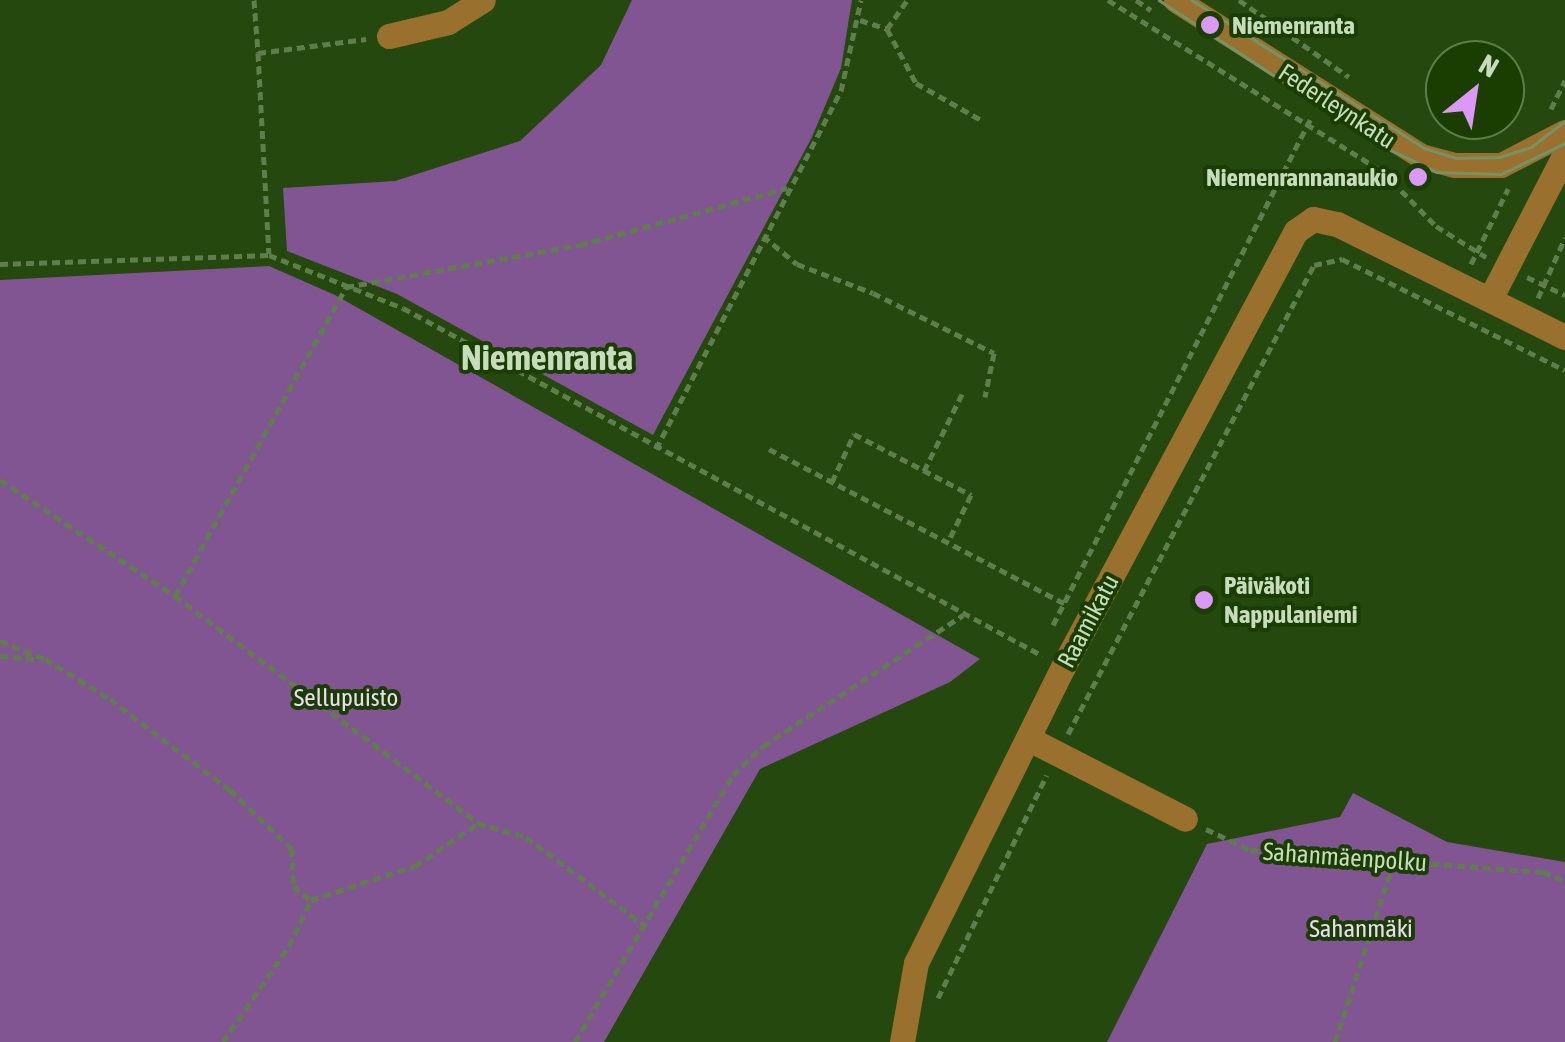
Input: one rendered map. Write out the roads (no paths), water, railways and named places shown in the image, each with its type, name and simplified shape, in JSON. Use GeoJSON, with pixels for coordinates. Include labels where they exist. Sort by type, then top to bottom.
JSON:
{"type":"FeatureCollection","features":[{"type":"Feature","properties":{"kind":"street"},"geometry":{"type":"LineString","coordinates":[[389,36],[448,22],[484,0]]}},
{"type":"Feature","properties":{"kind":"street","name":"Federleynkatu"},"geometry":{"type":"LineString","coordinates":[[1176,0],[1421,156],[1478,167],[1525,156],[1556,124]]}},
{"type":"Feature","properties":{"kind":"street"},"geometry":{"type":"LineString","coordinates":[[1565,154],[1490,300],[1565,337]]}},
{"type":"Feature","properties":{"kind":"street","name":"Raamikatu"},"geometry":{"type":"LineString","coordinates":[[902,1042],[916,963],[1296,230],[1313,219],[1337,224],[1490,300]]}},
{"type":"Feature","properties":{"kind":"street"},"geometry":{"type":"LineString","coordinates":[[1029,739],[1185,819]]}},
{"type":"Feature","properties":{"kind":"tram line"},"geometry":{"type":"LineString","coordinates":[[1159,0],[1378,144],[1437,172],[1501,174],[1565,143]]}},
{"type":"Feature","properties":{"kind":"tram line"},"geometry":{"type":"LineString","coordinates":[[1192,0],[1424,148],[1456,158],[1499,157],[1531,147],[1565,121]]}},
{"type":"Feature","properties":{"kind":"place","name":"Niemenranta"},"geometry":{"type":"Point","coordinates":[1210,25]}},
{"type":"Feature","properties":{"kind":"place","name":"Niemenrannanaukio"},"geometry":{"type":"Point","coordinates":[1418,177]}},
{"type":"Feature","properties":{"kind":"place","name":"Päiväkoti Nappulaniemi"},"geometry":{"type":"Point","coordinates":[1204,600]}},
{"type":"Feature","properties":{"kind":"district","name":"Niemenranta"},"geometry":{"type":"Point","coordinates":[547,357]}},
{"type":"Feature","properties":{"kind":"park label","name":"Sellupuisto"},"geometry":{"type":"Point","coordinates":[346,697]}},
{"type":"Feature","properties":{"kind":"park label","name":"Sahanmäki"},"geometry":{"type":"Point","coordinates":[1361,928]}}]}
